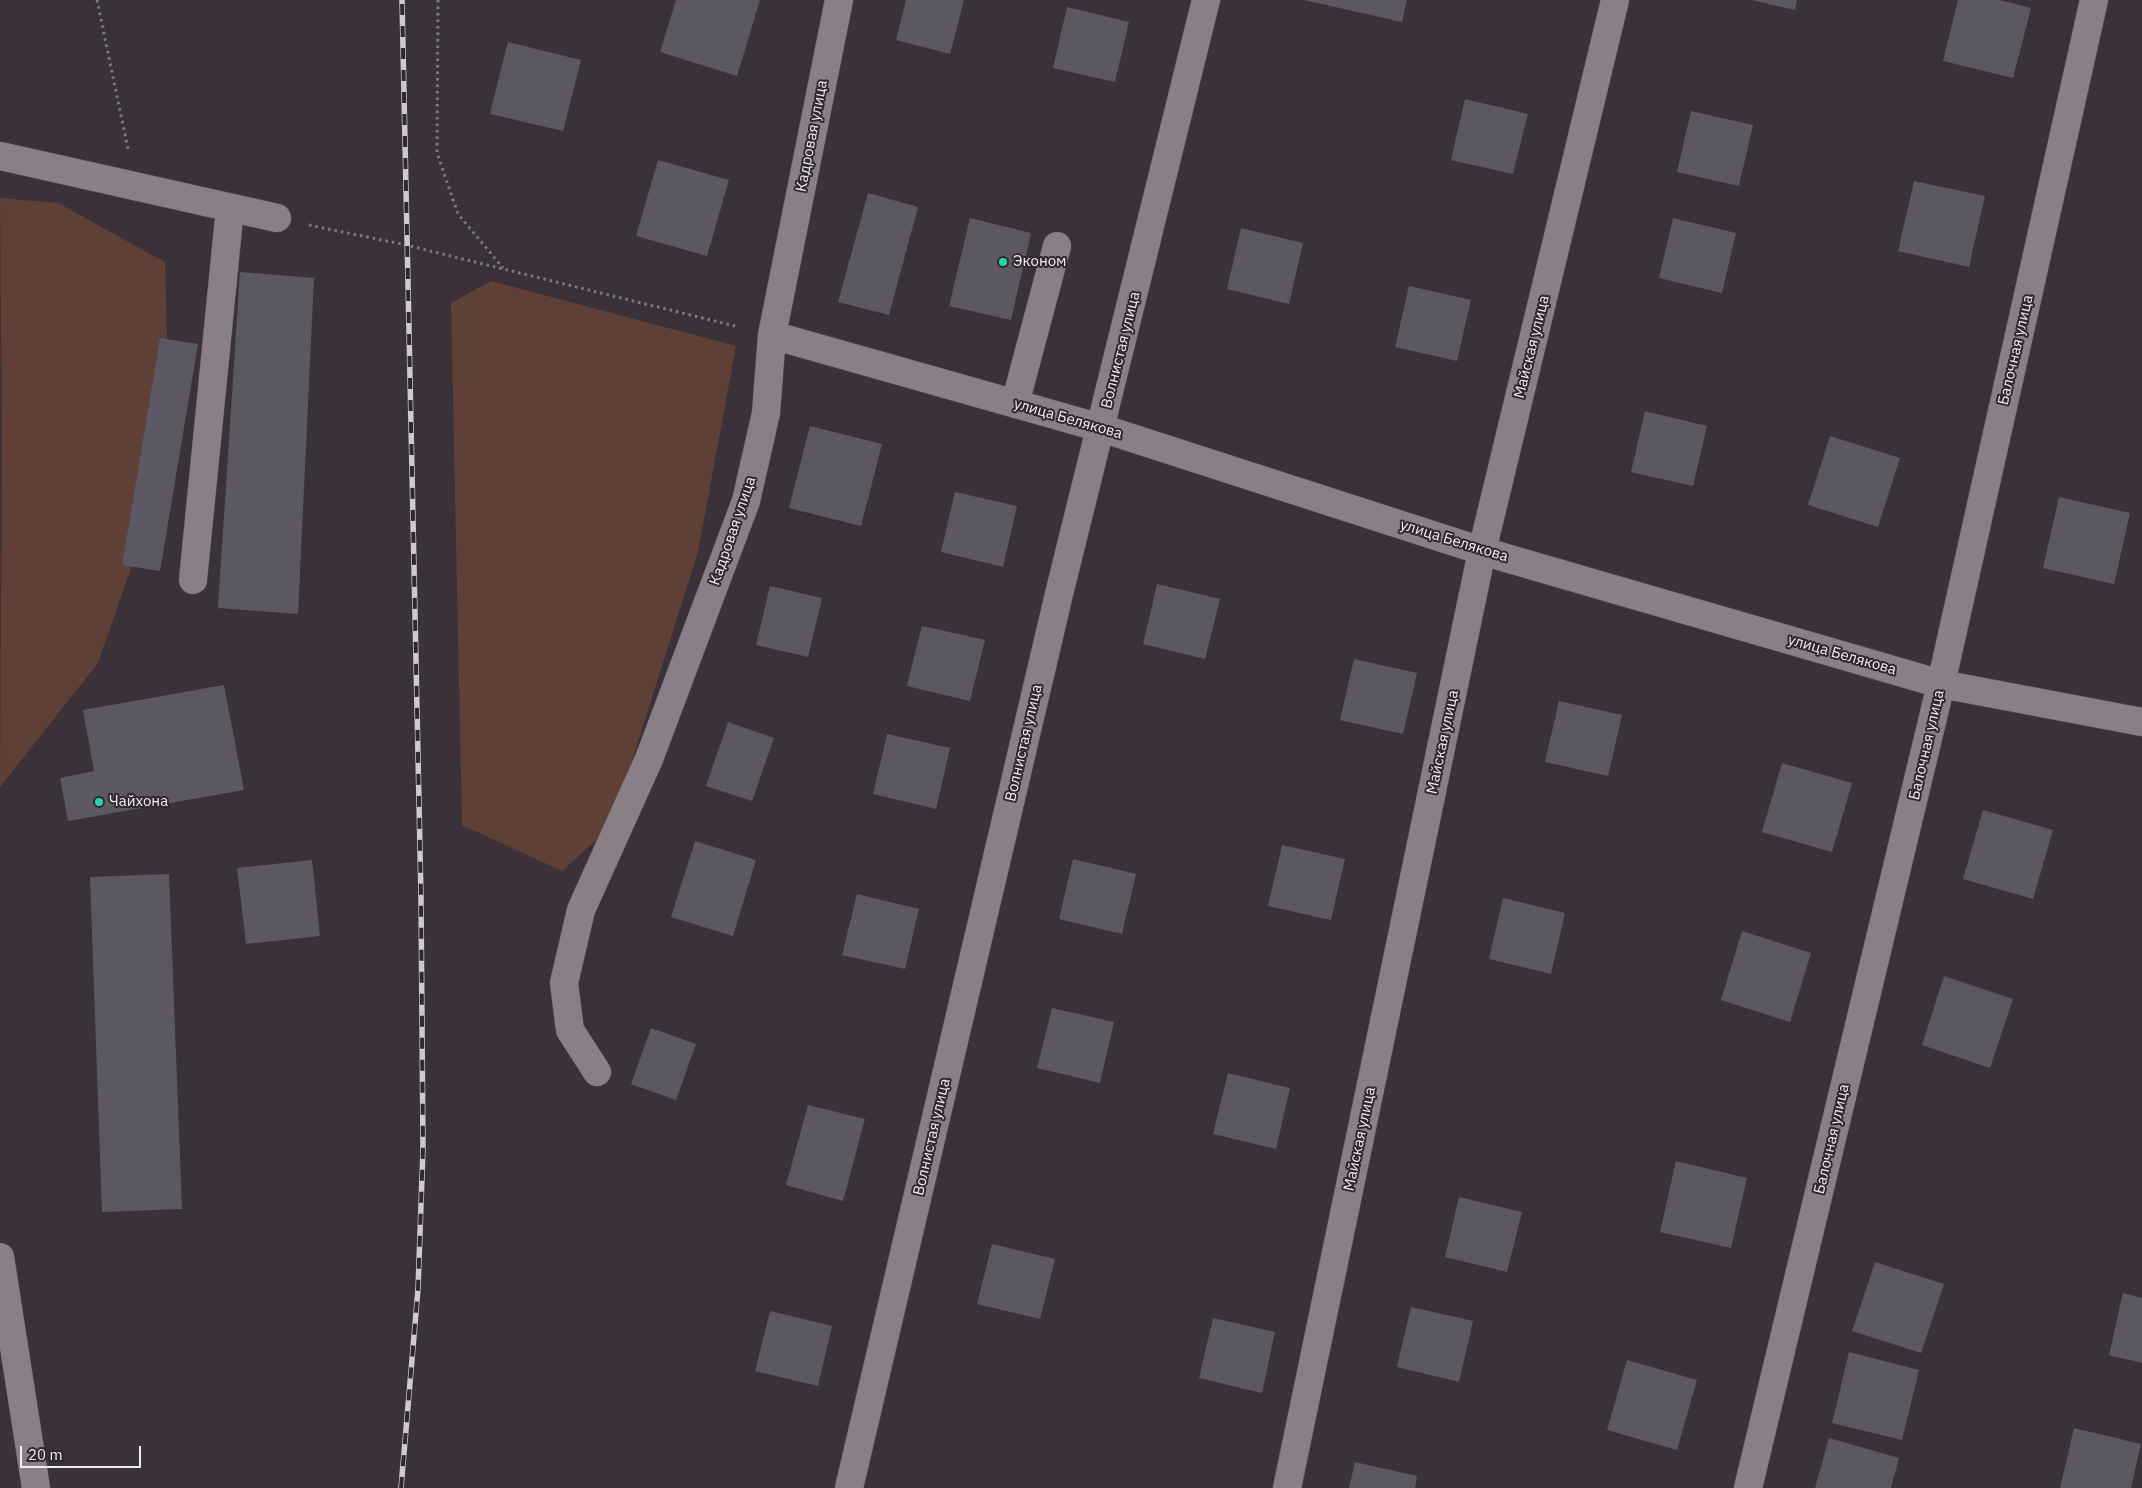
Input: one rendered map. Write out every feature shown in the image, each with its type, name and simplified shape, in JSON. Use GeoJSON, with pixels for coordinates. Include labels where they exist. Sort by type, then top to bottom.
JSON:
{"type":"FeatureCollection","features":[{"type":"Feature","properties":{"kind":"street","name":"Кадровая улица"},"geometry":{"type":"LineString","coordinates":[[597,1072],[570,1030],[564,983],[581,910],[649,759],[746,501],[766,413],[772,335],[839,0]]}},
{"type":"Feature","properties":{"kind":"street","name":"Волнистая улица"},"geometry":{"type":"LineString","coordinates":[[849,1488],[1055,614],[1206,0]]}},
{"type":"Feature","properties":{"kind":"street","name":"Майская улица"},"geometry":{"type":"LineString","coordinates":[[1287,1488],[1482,551],[1615,0]]}},
{"type":"Feature","properties":{"kind":"street","name":"Балочная улица"},"geometry":{"type":"LineString","coordinates":[[1748,1488],[1941,684],[2094,0]]}},
{"type":"Feature","properties":{"kind":"street"},"geometry":{"type":"LineString","coordinates":[[0,156],[277,218]]}},
{"type":"Feature","properties":{"kind":"street"},"geometry":{"type":"LineString","coordinates":[[193,580],[230,208]]}},
{"type":"Feature","properties":{"kind":"street"},"geometry":{"type":"LineString","coordinates":[[1016,404],[1056,246]]}},
{"type":"Feature","properties":{"kind":"street","name":"улица Белякова"},"geometry":{"type":"LineString","coordinates":[[772,335],[1101,428],[1482,551],[1941,684],[2142,722]]}},
{"type":"Feature","properties":{"kind":"street"},"geometry":{"type":"LineString","coordinates":[[0,1256],[36,1488]]}},
{"type":"Feature","properties":{"kind":"path"},"geometry":{"type":"LineString","coordinates":[[97,0],[135,186]]}},
{"type":"Feature","properties":{"kind":"path"},"geometry":{"type":"LineString","coordinates":[[438,0],[437,153],[458,214],[504,269]]}},
{"type":"Feature","properties":{"kind":"path"},"geometry":{"type":"LineString","coordinates":[[277,218],[406,245],[772,335]]}},
{"type":"Feature","properties":{"kind":"shaded area"},"geometry":{"type":"Polygon","coordinates":[[[0,198],[58,203],[165,262],[170,456],[98,663],[0,787],[2,441],[0,198]]]}},
{"type":"Feature","properties":{"kind":"shaded area"},"geometry":{"type":"Polygon","coordinates":[[[491,281],[736,346],[698,552],[611,827],[562,871],[462,825],[451,303],[491,281]]]}},
{"type":"Feature","properties":{"kind":"building"},"geometry":{"type":"Polygon","coordinates":[[[676,0],[760,0],[737,76],[660,52],[676,0]]]}},
{"type":"Feature","properties":{"kind":"building"},"geometry":{"type":"Polygon","coordinates":[[[906,0],[964,0],[950,54],[896,40],[906,0]]]}},
{"type":"Feature","properties":{"kind":"building"},"geometry":{"type":"Polygon","coordinates":[[[1304,0],[1407,0],[1402,22],[1304,0]]]}},
{"type":"Feature","properties":{"kind":"building"},"geometry":{"type":"Polygon","coordinates":[[[1752,0],[1797,0],[1795,10],[1752,0]]]}},
{"type":"Feature","properties":{"kind":"building"},"geometry":{"type":"Polygon","coordinates":[[[1958,0],[1999,0],[2031,8],[2013,78],[1943,61],[1958,0]]]}},
{"type":"Feature","properties":{"kind":"building"},"geometry":{"type":"Polygon","coordinates":[[[1067,7],[1129,22],[1115,82],[1053,68],[1067,7]]]}},
{"type":"Feature","properties":{"kind":"building"},"geometry":{"type":"Polygon","coordinates":[[[508,42],[581,60],[563,131],[490,114],[508,42]]]}},
{"type":"Feature","properties":{"kind":"building"},"geometry":{"type":"Polygon","coordinates":[[[1465,99],[1528,114],[1513,174],[1451,160],[1465,99]]]}},
{"type":"Feature","properties":{"kind":"building"},"geometry":{"type":"Polygon","coordinates":[[[1691,111],[1753,125],[1739,186],[1677,172],[1691,111]]]}},
{"type":"Feature","properties":{"kind":"building"},"geometry":{"type":"Polygon","coordinates":[[[658,160],[729,180],[707,256],[636,236],[658,160]]]}},
{"type":"Feature","properties":{"kind":"building"},"geometry":{"type":"Polygon","coordinates":[[[1914,181],[1985,196],[1969,267],[1898,251],[1914,181]]]}},
{"type":"Feature","properties":{"kind":"building"},"geometry":{"type":"Polygon","coordinates":[[[868,193],[918,207],[889,315],[838,302],[868,193]]]}},
{"type":"Feature","properties":{"kind":"building"},"geometry":{"type":"Polygon","coordinates":[[[970,218],[1031,233],[1011,320],[949,306],[970,218]]]}},
{"type":"Feature","properties":{"kind":"building"},"geometry":{"type":"Polygon","coordinates":[[[1673,218],[1736,233],[1722,293],[1659,278],[1673,218]]]}},
{"type":"Feature","properties":{"kind":"building"},"geometry":{"type":"Polygon","coordinates":[[[1241,228],[1303,243],[1289,304],[1227,289],[1241,228]]]}},
{"type":"Feature","properties":{"kind":"building"},"geometry":{"type":"Polygon","coordinates":[[[240,272],[314,278],[298,614],[218,608],[240,272]]]}},
{"type":"Feature","properties":{"kind":"building"},"geometry":{"type":"Polygon","coordinates":[[[1409,286],[1471,300],[1457,361],[1395,347],[1409,286]]]}},
{"type":"Feature","properties":{"kind":"building"},"geometry":{"type":"Polygon","coordinates":[[[160,338],[198,344],[160,571],[122,565],[160,338]]]}},
{"type":"Feature","properties":{"kind":"building"},"geometry":{"type":"Polygon","coordinates":[[[1645,411],[1707,426],[1693,486],[1631,472],[1645,411]]]}},
{"type":"Feature","properties":{"kind":"building"},"geometry":{"type":"Polygon","coordinates":[[[810,426],[882,444],[861,526],[789,508],[810,426]]]}},
{"type":"Feature","properties":{"kind":"building"},"geometry":{"type":"Polygon","coordinates":[[[1830,436],[1900,458],[1878,527],[1808,505],[1830,436]]]}},
{"type":"Feature","properties":{"kind":"building"},"geometry":{"type":"Polygon","coordinates":[[[955,492],[1017,506],[1003,567],[941,552],[955,492]]]}},
{"type":"Feature","properties":{"kind":"building"},"geometry":{"type":"Polygon","coordinates":[[[2059,497],[2130,513],[2114,584],[2043,568],[2059,497]]]}},
{"type":"Feature","properties":{"kind":"building"},"geometry":{"type":"Polygon","coordinates":[[[1157,584],[1220,599],[1205,659],[1143,644],[1157,584]]]}},
{"type":"Feature","properties":{"kind":"building"},"geometry":{"type":"Polygon","coordinates":[[[770,586],[822,598],[808,657],[756,645],[770,586]]]}},
{"type":"Feature","properties":{"kind":"building"},"geometry":{"type":"Polygon","coordinates":[[[922,626],[985,640],[970,701],[907,686],[922,626]]]}},
{"type":"Feature","properties":{"kind":"building"},"geometry":{"type":"Polygon","coordinates":[[[1354,659],[1417,673],[1403,734],[1340,720],[1354,659]]]}},
{"type":"Feature","properties":{"kind":"building"},"geometry":{"type":"Polygon","coordinates":[[[224,685],[244,790],[68,821],[60,778],[94,771],[83,710],[224,685]]]}},
{"type":"Feature","properties":{"kind":"building"},"geometry":{"type":"Polygon","coordinates":[[[1559,701],[1622,715],[1608,776],[1545,762],[1559,701]]]}},
{"type":"Feature","properties":{"kind":"building"},"geometry":{"type":"Polygon","coordinates":[[[728,722],[774,738],[752,801],[706,786],[728,722]]]}},
{"type":"Feature","properties":{"kind":"building"},"geometry":{"type":"Polygon","coordinates":[[[887,734],[950,748],[936,809],[873,794],[887,734]]]}},
{"type":"Feature","properties":{"kind":"building"},"geometry":{"type":"Polygon","coordinates":[[[1782,763],[1852,783],[1832,852],[1762,832],[1782,763]]]}},
{"type":"Feature","properties":{"kind":"building"},"geometry":{"type":"Polygon","coordinates":[[[1983,810],[2053,830],[2033,899],[1963,879],[1983,810]]]}},
{"type":"Feature","properties":{"kind":"building"},"geometry":{"type":"Polygon","coordinates":[[[695,841],[756,860],[733,936],[671,917],[695,841]]]}},
{"type":"Feature","properties":{"kind":"building"},"geometry":{"type":"Polygon","coordinates":[[[1282,845],[1345,859],[1331,920],[1268,906],[1282,845]]]}},
{"type":"Feature","properties":{"kind":"building"},"geometry":{"type":"Polygon","coordinates":[[[1073,859],[1136,874],[1122,934],[1059,919],[1073,859]]]}},
{"type":"Feature","properties":{"kind":"building"},"geometry":{"type":"Polygon","coordinates":[[[312,860],[320,936],[246,944],[237,868],[312,860]]]}},
{"type":"Feature","properties":{"kind":"building"},"geometry":{"type":"Polygon","coordinates":[[[169,874],[182,1209],[102,1212],[90,877],[169,874]]]}},
{"type":"Feature","properties":{"kind":"building"},"geometry":{"type":"Polygon","coordinates":[[[857,894],[919,909],[905,969],[842,955],[857,894]]]}},
{"type":"Feature","properties":{"kind":"building"},"geometry":{"type":"Polygon","coordinates":[[[1503,898],[1565,913],[1551,974],[1489,959],[1503,898]]]}},
{"type":"Feature","properties":{"kind":"building"},"geometry":{"type":"Polygon","coordinates":[[[1742,931],[1811,953],[1790,1022],[1721,1000],[1742,931]]]}},
{"type":"Feature","properties":{"kind":"building"},"geometry":{"type":"Polygon","coordinates":[[[1944,976],[2013,999],[1990,1068],[1922,1045],[1944,976]]]}},
{"type":"Feature","properties":{"kind":"building"},"geometry":{"type":"Polygon","coordinates":[[[1052,1008],[1114,1022],[1100,1083],[1037,1068],[1052,1008]]]}},
{"type":"Feature","properties":{"kind":"building"},"geometry":{"type":"Polygon","coordinates":[[[651,1028],[696,1044],[676,1100],[631,1084],[651,1028]]]}},
{"type":"Feature","properties":{"kind":"building"},"geometry":{"type":"Polygon","coordinates":[[[1228,1073],[1290,1088],[1276,1149],[1213,1134],[1228,1073]]]}},
{"type":"Feature","properties":{"kind":"building"},"geometry":{"type":"Polygon","coordinates":[[[808,1105],[865,1119],[843,1201],[786,1185],[808,1105]]]}},
{"type":"Feature","properties":{"kind":"building"},"geometry":{"type":"Polygon","coordinates":[[[1676,1161],[1747,1178],[1731,1248],[1660,1232],[1676,1161]]]}},
{"type":"Feature","properties":{"kind":"building"},"geometry":{"type":"Polygon","coordinates":[[[1459,1197],[1522,1212],[1507,1272],[1445,1257],[1459,1197]]]}},
{"type":"Feature","properties":{"kind":"building"},"geometry":{"type":"Polygon","coordinates":[[[992,1244],[1055,1259],[1040,1319],[977,1304],[992,1244]]]}},
{"type":"Feature","properties":{"kind":"building"},"geometry":{"type":"Polygon","coordinates":[[[1875,1262],[1944,1284],[1921,1353],[1852,1331],[1875,1262]]]}},
{"type":"Feature","properties":{"kind":"building"},"geometry":{"type":"Polygon","coordinates":[[[2123,1293],[2142,1298],[2142,1363],[2109,1355],[2123,1293]]]}},
{"type":"Feature","properties":{"kind":"building"},"geometry":{"type":"Polygon","coordinates":[[[1411,1307],[1473,1321],[1459,1382],[1397,1367],[1411,1307]]]}},
{"type":"Feature","properties":{"kind":"building"},"geometry":{"type":"Polygon","coordinates":[[[770,1311],[832,1326],[818,1386],[755,1371],[770,1311]]]}},
{"type":"Feature","properties":{"kind":"building"},"geometry":{"type":"Polygon","coordinates":[[[1213,1318],[1275,1332],[1262,1393],[1199,1378],[1213,1318]]]}},
{"type":"Feature","properties":{"kind":"building"},"geometry":{"type":"Polygon","coordinates":[[[1849,1352],[1919,1370],[1902,1440],[1832,1423],[1849,1352]]]}},
{"type":"Feature","properties":{"kind":"building"},"geometry":{"type":"Polygon","coordinates":[[[1627,1360],[1697,1380],[1677,1450],[1607,1430],[1627,1360]]]}},
{"type":"Feature","properties":{"kind":"building"},"geometry":{"type":"Polygon","coordinates":[[[2074,1428],[2141,1444],[2131,1488],[2060,1488],[2074,1428]]]}},
{"type":"Feature","properties":{"kind":"building"},"geometry":{"type":"Polygon","coordinates":[[[1829,1438],[1899,1458],[1891,1488],[1815,1488],[1829,1438]]]}},
{"type":"Feature","properties":{"kind":"building"},"geometry":{"type":"Polygon","coordinates":[[[1355,1462],[1417,1476],[1415,1488],[1349,1488],[1355,1462]]]}},
{"type":"Feature","properties":{"kind":"railway"},"geometry":{"type":"LineString","coordinates":[[401,1488],[418,1289],[423,1149],[421,897],[402,0]]}},
{"type":"Feature","properties":{"kind":"place","name":"Эконом"},"geometry":{"type":"Point","coordinates":[1003,262]}},
{"type":"Feature","properties":{"kind":"place","name":"Чайхона"},"geometry":{"type":"Point","coordinates":[99,802]}}]}
